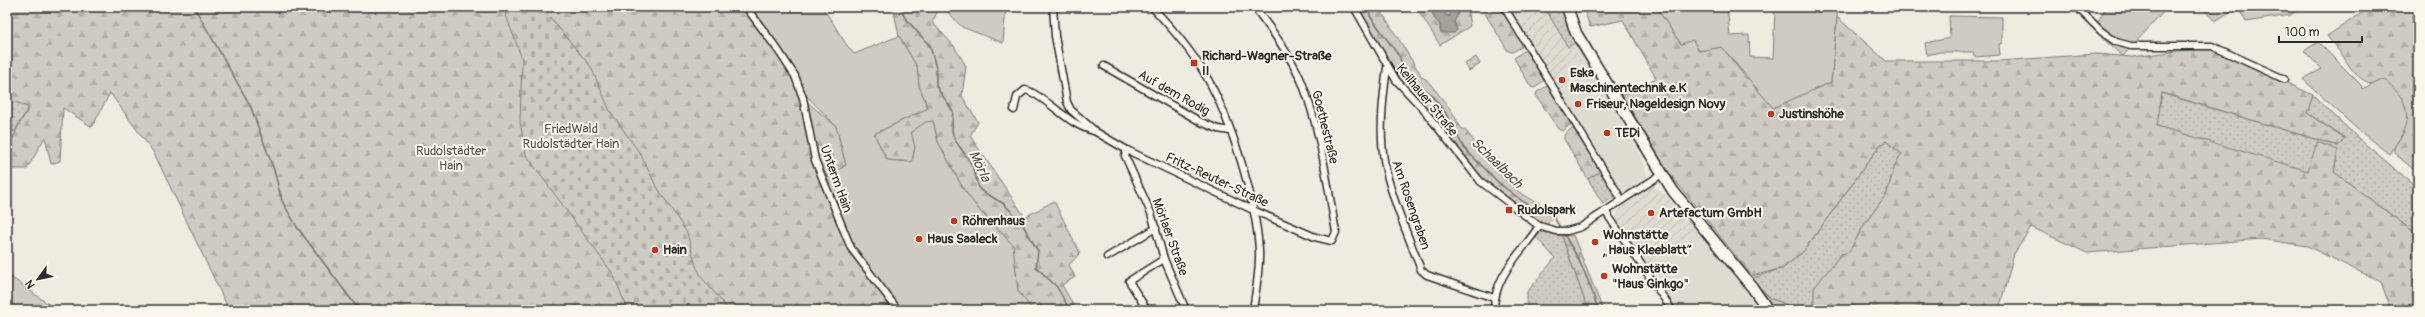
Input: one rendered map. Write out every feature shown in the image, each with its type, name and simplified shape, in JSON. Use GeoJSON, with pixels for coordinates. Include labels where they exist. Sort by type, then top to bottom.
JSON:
{"type":"FeatureCollection","features":[{"type":"Feature","properties":{"kind":"main road"},"geometry":{"type":"LineString","coordinates":[[1566,7],[1576,32],[1662,174],[1752,287],[1768,310]]}},
{"type":"Feature","properties":{"kind":"street","name":"Unterm Hain"},"geometry":{"type":"LineString","coordinates":[[746,7],[795,76],[803,98],[815,160],[851,248],[898,310]]}},
{"type":"Feature","properties":{"kind":"street"},"geometry":{"type":"LineString","coordinates":[[1053,7],[1055,36],[1067,102],[1071,110],[1096,132]]}},
{"type":"Feature","properties":{"kind":"street"},"geometry":{"type":"LineString","coordinates":[[1152,7],[1167,23],[1198,63],[1214,91],[1243,169],[1253,210],[1259,258],[1258,283],[1252,310]]}},
{"type":"Feature","properties":{"kind":"street","name":"Goethestraße"},"geometry":{"type":"LineString","coordinates":[[1254,7],[1291,61],[1303,84],[1312,112],[1336,232],[1332,240]]}},
{"type":"Feature","properties":{"kind":"street","name":"Keilhauer Straße"},"geometry":{"type":"LineString","coordinates":[[1354,7],[1387,68],[1480,181],[1539,226],[1556,231],[1567,231],[1581,227],[1662,174]]}},
{"type":"Feature","properties":{"kind":"street"},"geometry":{"type":"LineString","coordinates":[[1504,7],[1622,200]]}},
{"type":"Feature","properties":{"kind":"street"},"geometry":{"type":"LineString","coordinates":[[2077,7],[2101,31],[2116,42],[2131,46],[2212,46],[2284,79]]}},
{"type":"Feature","properties":{"kind":"street","name":"Auf dem Rodig"},"geometry":{"type":"LineString","coordinates":[[1108,67],[1201,122],[1218,129],[1230,131]]}},
{"type":"Feature","properties":{"kind":"street","name":"Am Rosengraben"},"geometry":{"type":"LineString","coordinates":[[1387,68],[1382,123],[1383,159],[1389,182],[1421,270],[1425,274],[1494,298]]}},
{"type":"Feature","properties":{"kind":"street"},"geometry":{"type":"LineString","coordinates":[[1014,110],[1018,97],[1025,90],[1029,91],[1056,108],[1077,126],[1096,132]]}},
{"type":"Feature","properties":{"kind":"street","name":"Fritz-Reuter-Straße"},"geometry":{"type":"LineString","coordinates":[[1096,132],[1127,150],[1253,210],[1315,237],[1332,240]]}},
{"type":"Feature","properties":{"kind":"street","name":"Mörlaer Straße"},"geometry":{"type":"LineString","coordinates":[[1127,150],[1124,156],[1156,228],[1164,260],[1186,310]]}},
{"type":"Feature","properties":{"kind":"street"},"geometry":{"type":"LineString","coordinates":[[1605,211],[1672,310]]}},
{"type":"Feature","properties":{"kind":"street"},"geometry":{"type":"LineString","coordinates":[[1494,310],[1494,298],[1505,270],[1527,246],[1539,226]]}},
{"type":"Feature","properties":{"kind":"street"},"geometry":{"type":"LineString","coordinates":[[1107,258],[1156,228]]}},
{"type":"Feature","properties":{"kind":"street"},"geometry":{"type":"LineString","coordinates":[[1147,310],[1129,281],[1164,260]]}},
{"type":"Feature","properties":{"kind":"shaded area"},"geometry":{"type":"Polygon","coordinates":[[[1431,7],[1439,7],[1445,15],[1450,17],[1450,7],[1462,7],[1465,12],[1459,11],[1454,22],[1457,30],[1454,33],[1441,33],[1440,25],[1434,18],[1434,10],[1431,7]]]}},
{"type":"Feature","properties":{"kind":"shaded area"},"geometry":{"type":"Polygon","coordinates":[[[1508,7],[1559,7],[1563,23],[1634,142],[1644,163],[1646,174],[1654,186],[1670,200],[1742,284],[1760,310],[1676,310],[1617,224],[1617,211],[1629,201],[1508,7]]]}},
{"type":"Feature","properties":{"kind":"shaded area"},"geometry":{"type":"Polygon","coordinates":[[[1508,7],[1552,7],[1547,10],[1569,47],[1572,45],[1581,60],[1552,78],[1508,7]]]}},
{"type":"Feature","properties":{"kind":"shaded area"},"geometry":{"type":"Polygon","coordinates":[[[1653,186],[1667,196],[1698,232],[1646,267],[1617,224],[1616,218],[1621,207],[1653,186]]]}},
{"type":"Feature","properties":{"kind":"green space","name":"Rudolstädter Hain"},"geometry":{"type":"Polygon","coordinates":[[[7,7],[744,7],[784,61],[806,101],[836,126],[846,165],[822,181],[894,310],[229,310],[154,153],[110,93],[92,127],[63,108],[60,161],[51,164],[45,137],[27,169],[7,169],[7,160],[11,144],[20,122],[29,108],[7,98],[7,7]]]}},
{"type":"Feature","properties":{"kind":"green space","name":"FriedWald Rudolstädter Hain"},"geometry":{"type":"Polygon","coordinates":[[[503,7],[533,7],[549,16],[591,67],[610,111],[641,155],[655,184],[687,233],[696,266],[702,278],[729,310],[628,310],[613,274],[526,155],[520,122],[522,59],[503,7]]]}},
{"type":"Feature","properties":{"kind":"green space"},"geometry":{"type":"Polygon","coordinates":[[[749,7],[821,7],[854,54],[899,36],[917,67],[919,86],[928,108],[874,134],[887,160],[912,162],[915,147],[911,132],[926,122],[933,121],[938,142],[964,190],[980,211],[1013,245],[1018,291],[1033,310],[901,310],[854,247],[826,179],[846,165],[836,126],[806,95],[796,72],[749,7]]]}},
{"type":"Feature","properties":{"kind":"green space"},"geometry":{"type":"Polygon","coordinates":[[[893,7],[940,7],[932,22],[954,46],[966,66],[962,96],[978,122],[970,136],[1025,217],[1054,201],[1080,253],[1069,265],[1075,277],[1062,285],[1076,310],[1033,310],[1018,291],[1016,272],[1003,233],[980,211],[964,190],[938,142],[933,121],[915,147],[912,162],[887,160],[874,134],[928,108],[919,86],[917,67],[899,36],[893,7]]]}},
{"type":"Feature","properties":{"kind":"green space"},"geometry":{"type":"Polygon","coordinates":[[[943,7],[1006,7],[1003,43],[962,27],[943,7]]]}},
{"type":"Feature","properties":{"kind":"green space"},"geometry":{"type":"Polygon","coordinates":[[[1358,7],[1382,7],[1380,9],[1422,77],[1427,80],[1451,110],[1461,128],[1467,132],[1486,158],[1515,189],[1558,214],[1546,225],[1539,222],[1490,184],[1489,186],[1458,151],[1431,113],[1398,79],[1358,7]]]}},
{"type":"Feature","properties":{"kind":"green space"},"geometry":{"type":"Polygon","coordinates":[[[1416,7],[1432,8],[1433,16],[1440,25],[1440,30],[1454,33],[1457,30],[1454,22],[1459,11],[1465,12],[1462,7],[1467,7],[1470,26],[1440,45],[1416,7]]]}},
{"type":"Feature","properties":{"kind":"green space"},"geometry":{"type":"Polygon","coordinates":[[[1439,7],[1450,7],[1452,16],[1445,15],[1439,7]]]}},
{"type":"Feature","properties":{"kind":"green space"},"geometry":{"type":"Polygon","coordinates":[[[1481,7],[1501,7],[1522,42],[1522,47],[1512,52],[1508,51],[1481,7]]]}},
{"type":"Feature","properties":{"kind":"green space"},"geometry":{"type":"Polygon","coordinates":[[[1552,7],[1564,7],[1578,41],[1568,47],[1546,10],[1552,7]]]}},
{"type":"Feature","properties":{"kind":"green space"},"geometry":{"type":"Polygon","coordinates":[[[1583,7],[1656,7],[1681,44],[1693,39],[1699,51],[1722,47],[1746,78],[1751,80],[1757,91],[1813,90],[1831,82],[1837,17],[1886,61],[1999,61],[2096,54],[2133,57],[2185,50],[2215,49],[2313,95],[2307,113],[2345,139],[2338,146],[2162,93],[2157,126],[2308,171],[2317,142],[2338,150],[2334,172],[2418,235],[2418,310],[2391,310],[2381,282],[2307,246],[2261,239],[2087,253],[2031,227],[2014,254],[1999,310],[1841,310],[1839,302],[1830,310],[1773,310],[1758,288],[1772,299],[1797,309],[1814,305],[1814,288],[1841,254],[1849,252],[1864,225],[1887,193],[1895,165],[1902,154],[1886,141],[1880,145],[1803,252],[1783,268],[1752,276],[1669,173],[1622,96],[1656,78],[1623,20],[1590,27],[1583,7]]]}},
{"type":"Feature","properties":{"kind":"green space"},"geometry":{"type":"Polygon","coordinates":[[[1656,7],[1727,7],[1730,36],[1749,35],[1750,57],[1773,58],[1775,7],[1838,7],[1831,82],[1773,108],[1722,47],[1699,51],[1693,40],[1681,44],[1656,7]]]}},
{"type":"Feature","properties":{"kind":"green space"},"geometry":{"type":"Polygon","coordinates":[[[2106,7],[2168,7],[2123,56],[2102,38],[2096,25],[2106,7]]]}},
{"type":"Feature","properties":{"kind":"green space"},"geometry":{"type":"Polygon","coordinates":[[[2201,7],[2238,7],[2215,21],[2201,7]]]}},
{"type":"Feature","properties":{"kind":"green space"},"geometry":{"type":"Polygon","coordinates":[[[2238,7],[2304,7],[2290,15],[2246,22],[2238,7]]]}},
{"type":"Feature","properties":{"kind":"green space"},"geometry":{"type":"Polygon","coordinates":[[[2371,7],[2410,7],[2412,9],[2418,7],[2418,173],[2394,153],[2394,147],[2404,133],[2380,80],[2372,84],[2358,76],[2327,36],[2371,7]]]}},
{"type":"Feature","properties":{"kind":"green space"},"geometry":{"type":"Polygon","coordinates":[[[1949,16],[2002,17],[2002,43],[1999,44],[2000,55],[1974,57],[1973,52],[1940,52],[1927,55],[1925,43],[1950,38],[1949,16]]]}},
{"type":"Feature","properties":{"kind":"green space"},"geometry":{"type":"Polygon","coordinates":[[[2318,42],[2361,85],[2362,89],[2380,80],[2386,81],[2402,99],[2407,116],[2405,125],[2402,134],[2389,154],[2357,129],[2303,79],[2322,69],[2304,51],[2318,42]]]}},
{"type":"Feature","properties":{"kind":"green space"},"geometry":{"type":"Polygon","coordinates":[[[1525,50],[1545,79],[1535,88],[1531,87],[1514,58],[1525,50]]]}},
{"type":"Feature","properties":{"kind":"green space"},"geometry":{"type":"Polygon","coordinates":[[[1476,57],[1480,64],[1469,71],[1465,64],[1476,57]]]}},
{"type":"Feature","properties":{"kind":"green space"},"geometry":{"type":"Polygon","coordinates":[[[1547,86],[1550,87],[1572,123],[1563,131],[1558,129],[1536,95],[1537,92],[1547,86]]]}},
{"type":"Feature","properties":{"kind":"green space"},"geometry":{"type":"Polygon","coordinates":[[[2161,93],[2338,146],[2345,138],[2307,113],[2313,95],[2358,138],[2418,188],[2418,235],[2334,172],[2338,150],[2308,172],[2156,126],[2161,93]]]}},
{"type":"Feature","properties":{"kind":"green space"},"geometry":{"type":"Polygon","coordinates":[[[7,98],[29,107],[14,132],[7,131],[7,98]]]}},
{"type":"Feature","properties":{"kind":"green space"},"geometry":{"type":"Polygon","coordinates":[[[1571,129],[1576,129],[1602,170],[1588,179],[1564,139],[1564,135],[1571,129]]]}},
{"type":"Feature","properties":{"kind":"green space"},"geometry":{"type":"Polygon","coordinates":[[[1886,141],[1902,154],[1895,165],[1887,193],[1864,225],[1849,252],[1814,305],[1797,309],[1772,299],[1750,279],[1783,268],[1803,252],[1880,145],[1886,141]]]}},
{"type":"Feature","properties":{"kind":"green space"},"geometry":{"type":"Polygon","coordinates":[[[1602,170],[1614,197],[1603,204],[1588,179],[1602,170]]]}},
{"type":"Feature","properties":{"kind":"green space"},"geometry":{"type":"Polygon","coordinates":[[[1542,232],[1562,236],[1588,310],[1527,310],[1527,292],[1555,258],[1536,237],[1542,232]]]}},
{"type":"Feature","properties":{"kind":"green space"},"geometry":{"type":"Polygon","coordinates":[[[1573,235],[1603,310],[1588,310],[1562,236],[1573,235]]]}},
{"type":"Feature","properties":{"kind":"green space"},"geometry":{"type":"Polygon","coordinates":[[[7,274],[55,309],[57,310],[7,310],[7,274]]]}},
{"type":"Feature","properties":{"kind":"waterway"},"geometry":{"type":"LineString","coordinates":[[192,7],[197,12],[250,105],[274,170],[282,201],[297,227],[359,310]]}},
{"type":"Feature","properties":{"kind":"waterway","name":"Mörla"},"geometry":{"type":"LineString","coordinates":[[900,7],[905,18],[930,46],[936,68],[936,86],[953,111],[953,136],[971,164],[980,190],[1004,204],[1021,222],[1038,251],[1036,267],[1057,287],[1067,305],[1077,310]]}},
{"type":"Feature","properties":{"kind":"waterway","name":"Schaalbach"},"geometry":{"type":"LineString","coordinates":[[1369,7],[1370,16],[1399,56],[1407,74],[1430,93],[1444,111],[1464,148],[1500,184],[1525,203],[1553,216],[1561,229]]}},
{"type":"Feature","properties":{"kind":"waterway","name":"Schaalbach"},"geometry":{"type":"LineString","coordinates":[[1563,233],[1584,270],[1598,310]]}},
{"type":"Feature","properties":{"kind":"place","name":"Richard-Wagner-Straße II"},"geometry":{"type":"Point","coordinates":[1194,63]}},
{"type":"Feature","properties":{"kind":"place","name":"Eska Maschinentechnik e.K"},"geometry":{"type":"Point","coordinates":[1562,80]}},
{"type":"Feature","properties":{"kind":"place","name":"Friseur, Nageldesign Novy"},"geometry":{"type":"Point","coordinates":[1578,104]}},
{"type":"Feature","properties":{"kind":"place","name":"Justinshöhe"},"geometry":{"type":"Point","coordinates":[1771,114]}},
{"type":"Feature","properties":{"kind":"place","name":"TEDi"},"geometry":{"type":"Point","coordinates":[1607,133]}},
{"type":"Feature","properties":{"kind":"place","name":"Rudolspark"},"geometry":{"type":"Point","coordinates":[1509,210]}},
{"type":"Feature","properties":{"kind":"place","name":"Artefactum GmbH"},"geometry":{"type":"Point","coordinates":[1651,213]}},
{"type":"Feature","properties":{"kind":"place","name":"Röhrenhaus"},"geometry":{"type":"Point","coordinates":[954,221]}},
{"type":"Feature","properties":{"kind":"place","name":"Haus Saaleck"},"geometry":{"type":"Point","coordinates":[919,239]}},
{"type":"Feature","properties":{"kind":"place","name":"Wohnstätte „Haus Kleeblatt“"},"geometry":{"type":"Point","coordinates":[1595,242]}},
{"type":"Feature","properties":{"kind":"place","name":"Hain"},"geometry":{"type":"Point","coordinates":[655,250]}},
{"type":"Feature","properties":{"kind":"place","name":"Wohnstätte \"Haus Ginkgo\""},"geometry":{"type":"Point","coordinates":[1604,276]}}]}
